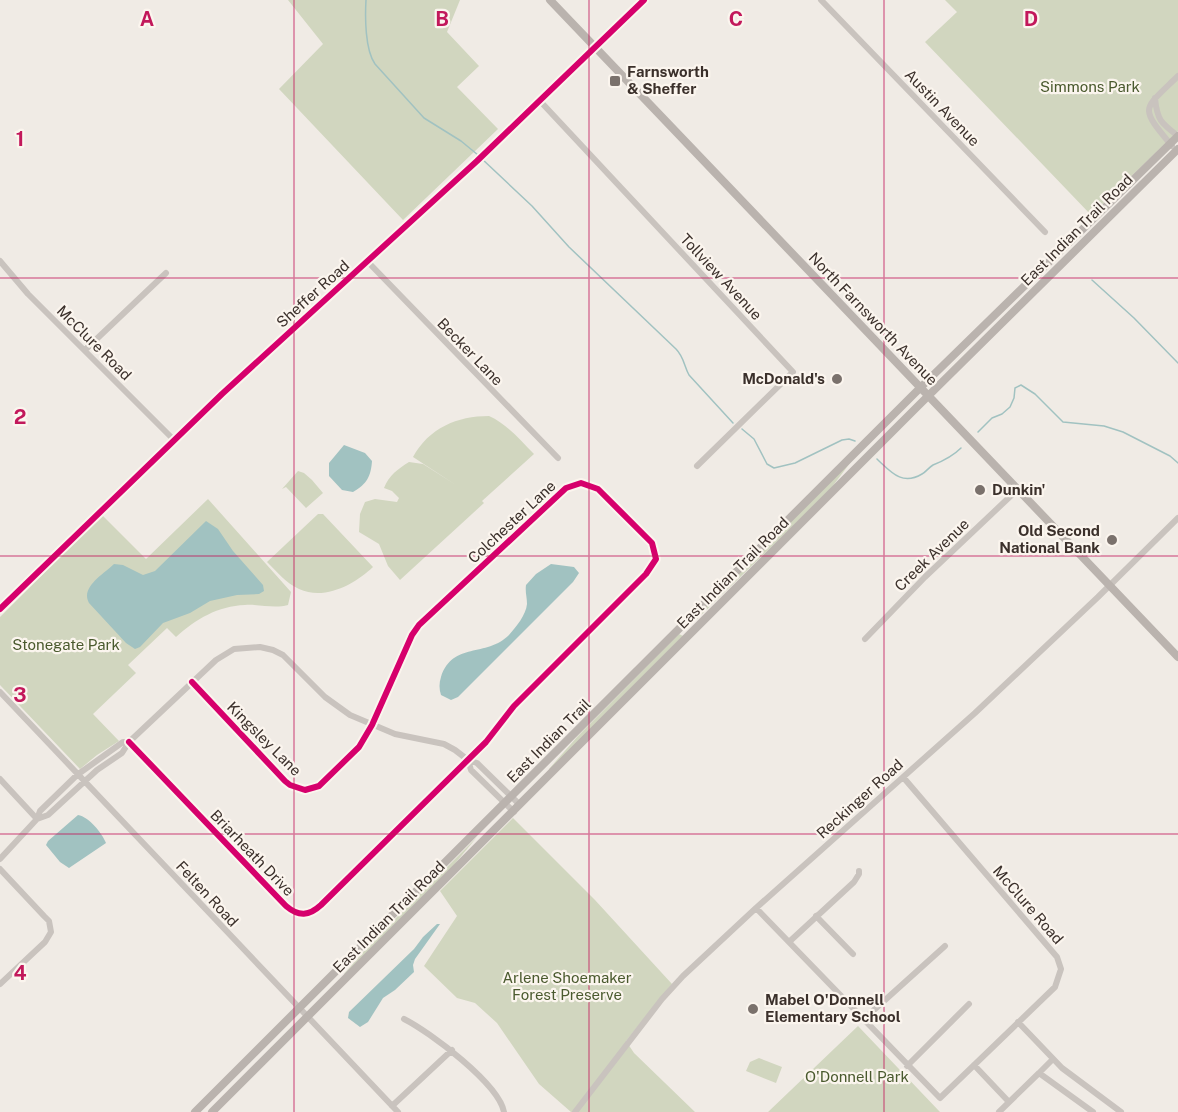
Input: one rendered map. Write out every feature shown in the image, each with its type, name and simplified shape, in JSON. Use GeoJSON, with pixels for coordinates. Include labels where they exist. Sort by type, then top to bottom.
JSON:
{"type":"FeatureCollection","features":[{"type":"Feature","properties":{"kind":"main road","name":"North Farnsworth Avenue"},"geometry":{"type":"LineString","coordinates":[[550,0],[1178,657]]}},
{"type":"Feature","properties":{"kind":"main road","name":"East Indian Trail Road"},"geometry":{"type":"LineString","coordinates":[[920,388],[1178,136]]}},
{"type":"Feature","properties":{"kind":"main road","name":"East Indian Trail Road"},"geometry":{"type":"LineString","coordinates":[[308,1017],[928,396],[1177,151]]}},
{"type":"Feature","properties":{"kind":"main road","name":"East Indian Trail"},"geometry":{"type":"LineString","coordinates":[[195,1112],[920,388]]}},
{"type":"Feature","properties":{"kind":"main road"},"geometry":{"type":"LineString","coordinates":[[686,622],[694,630]]}},
{"type":"Feature","properties":{"kind":"main road"},"geometry":{"type":"LineString","coordinates":[[212,1112],[308,1017]]}},
{"type":"Feature","properties":{"kind":"street","name":"Sheffer Road"},"geometry":{"type":"LineString","coordinates":[[0,609],[175,441],[477,161],[644,0]]}},
{"type":"Feature","properties":{"kind":"street","name":"Austin Avenue"},"geometry":{"type":"LineString","coordinates":[[821,0],[1046,232]]}},
{"type":"Feature","properties":{"kind":"street"},"geometry":{"type":"LineString","coordinates":[[1177,151],[1153,124],[1149,116],[1150,103],[1178,76]]}},
{"type":"Feature","properties":{"kind":"street"},"geometry":{"type":"LineString","coordinates":[[1155,98],[1158,117],[1178,136]]}},
{"type":"Feature","properties":{"kind":"street","name":"Tollview Avenue"},"geometry":{"type":"LineString","coordinates":[[540,101],[793,372],[697,466]]}},
{"type":"Feature","properties":{"kind":"street","name":"McClure Road"},"geometry":{"type":"LineString","coordinates":[[0,261],[28,294],[175,441]]}},
{"type":"Feature","properties":{"kind":"street","name":"Becker Lane"},"geometry":{"type":"LineString","coordinates":[[367,261],[558,458]]}},
{"type":"Feature","properties":{"kind":"street"},"geometry":{"type":"LineString","coordinates":[[85,350],[166,273]]}},
{"type":"Feature","properties":{"kind":"street","name":"Colchester Lane"},"geometry":{"type":"LineString","coordinates":[[372,725],[418,626],[566,488],[574,484],[589,484],[598,489],[652,543],[656,559],[646,574],[514,706],[486,742],[468,760]]}},
{"type":"Feature","properties":{"kind":"street","name":"Creek Avenue"},"geometry":{"type":"LineString","coordinates":[[865,639],[925,577],[1017,490]]}},
{"type":"Feature","properties":{"kind":"street","name":"Reckinger Road"},"geometry":{"type":"LineString","coordinates":[[574,1112],[672,988],[756,908],[975,713],[1178,518]]}},
{"type":"Feature","properties":{"kind":"street"},"geometry":{"type":"LineString","coordinates":[[37,819],[48,816],[102,765],[123,753],[129,742],[224,654],[234,649],[260,647],[283,655],[334,704],[372,725],[403,736],[444,744],[468,760],[477,763],[517,808]]}},
{"type":"Feature","properties":{"kind":"street","name":"Kingsley Lane"},"geometry":{"type":"LineString","coordinates":[[192,682],[285,781],[305,790],[312,790],[325,781],[359,747],[372,725]]}},
{"type":"Feature","properties":{"kind":"street","name":"Felten Road"},"geometry":{"type":"LineString","coordinates":[[1,694],[398,1112]]}},
{"type":"Feature","properties":{"kind":"street"},"geometry":{"type":"LineString","coordinates":[[0,859],[37,819],[42,808],[77,775],[123,742],[129,742]]}},
{"type":"Feature","properties":{"kind":"street","name":"Briarheath Drive"},"geometry":{"type":"LineString","coordinates":[[129,742],[286,906],[291,911],[302,915],[314,911],[321,905],[468,760]]}},
{"type":"Feature","properties":{"kind":"street","name":"McClure Road"},"geometry":{"type":"LineString","coordinates":[[903,777],[1060,963],[1060,976],[1055,987],[940,1098],[908,1066]]}},
{"type":"Feature","properties":{"kind":"street"},"geometry":{"type":"LineString","coordinates":[[0,779],[37,819]]}},
{"type":"Feature","properties":{"kind":"street"},"geometry":{"type":"LineString","coordinates":[[0,869],[44,916],[51,927],[49,937],[45,942],[0,984]]}},
{"type":"Feature","properties":{"kind":"street"},"geometry":{"type":"LineString","coordinates":[[789,942],[854,882],[859,871]]}},
{"type":"Feature","properties":{"kind":"street"},"geometry":{"type":"LineString","coordinates":[[756,908],[908,1066],[969,1004]]}},
{"type":"Feature","properties":{"kind":"street"},"geometry":{"type":"LineString","coordinates":[[816,916],[853,954]]}},
{"type":"Feature","properties":{"kind":"street"},"geometry":{"type":"LineString","coordinates":[[864,1020],[945,946]]}},
{"type":"Feature","properties":{"kind":"street"},"geometry":{"type":"LineString","coordinates":[[404,1019],[452,1050],[500,1101],[504,1112]]}},
{"type":"Feature","properties":{"kind":"street"},"geometry":{"type":"LineString","coordinates":[[1018,1022],[1053,1059],[1121,1112]]}},
{"type":"Feature","properties":{"kind":"street"},"geometry":{"type":"LineString","coordinates":[[392,1106],[452,1050]]}},
{"type":"Feature","properties":{"kind":"street"},"geometry":{"type":"LineString","coordinates":[[999,1112],[1053,1059]]}},
{"type":"Feature","properties":{"kind":"street"},"geometry":{"type":"LineString","coordinates":[[974,1065],[1009,1102]]}},
{"type":"Feature","properties":{"kind":"street"},"geometry":{"type":"LineString","coordinates":[[1039,1073],[1093,1112]]}},
{"type":"Feature","properties":{"kind":"green space"},"geometry":{"type":"Polygon","coordinates":[[[288,0],[460,0],[447,32],[479,66],[457,87],[498,129],[403,220],[279,89],[323,44],[288,0]]]}},
{"type":"Feature","properties":{"kind":"green space","name":"Simmons Park"},"geometry":{"type":"Polygon","coordinates":[[[945,0],[1178,0],[1178,131],[1091,215],[925,42],[957,12],[945,0]]]}},
{"type":"Feature","properties":{"kind":"green space"},"geometry":{"type":"Polygon","coordinates":[[[489,416],[507,428],[534,454],[400,580],[388,566],[379,544],[359,532],[360,514],[365,502],[375,499],[397,502],[399,498],[392,491],[384,488],[391,476],[409,462],[423,464],[456,485],[413,457],[427,438],[445,426],[466,418],[489,416]]]}},
{"type":"Feature","properties":{"kind":"green space"},"geometry":{"type":"Polygon","coordinates":[[[853,459],[829,491],[697,619],[697,616],[853,459]]]}},
{"type":"Feature","properties":{"kind":"green space"},"geometry":{"type":"Polygon","coordinates":[[[298,471],[312,480],[323,493],[306,508],[286,487],[282,489],[298,471]]]}},
{"type":"Feature","properties":{"kind":"green space","name":"Stonegate Park"},"geometry":{"type":"Polygon","coordinates":[[[208,499],[291,592],[288,605],[277,607],[245,605],[226,608],[200,619],[176,637],[167,628],[128,665],[136,673],[93,714],[119,741],[80,769],[0,685],[0,617],[102,515],[146,559],[208,499]]]}},
{"type":"Feature","properties":{"kind":"green space"},"geometry":{"type":"Polygon","coordinates":[[[318,514],[323,514],[373,567],[349,585],[319,593],[294,587],[267,562],[318,514]]]}},
{"type":"Feature","properties":{"kind":"green space"},"geometry":{"type":"Polygon","coordinates":[[[679,634],[683,636],[550,770],[577,737],[679,634]]]}},
{"type":"Feature","properties":{"kind":"green space","name":"Arlene Shoemaker Forest Preserve"},"geometry":{"type":"Polygon","coordinates":[[[513,818],[595,900],[672,984],[626,1041],[634,1053],[695,1112],[571,1112],[539,1084],[497,1023],[475,1003],[457,998],[424,966],[457,916],[440,891],[513,818]]]}},
{"type":"Feature","properties":{"kind":"green space"},"geometry":{"type":"Polygon","coordinates":[[[477,837],[448,872],[345,975],[372,942],[477,837]]]}},
{"type":"Feature","properties":{"kind":"green space","name":"O'Donnell Park"},"geometry":{"type":"Polygon","coordinates":[[[858,1026],[940,1112],[768,1112],[858,1026]]]}},
{"type":"Feature","properties":{"kind":"green space"},"geometry":{"type":"Polygon","coordinates":[[[759,1058],[782,1067],[776,1083],[746,1071],[750,1062],[759,1058]]]}},
{"type":"Feature","properties":{"kind":"water"},"geometry":{"type":"Polygon","coordinates":[[[344,445],[365,453],[372,461],[367,479],[353,492],[342,490],[329,476],[329,463],[344,445]]]}},
{"type":"Feature","properties":{"kind":"water"},"geometry":{"type":"Polygon","coordinates":[[[206,521],[218,529],[233,551],[263,585],[264,591],[259,594],[237,595],[210,601],[190,613],[163,623],[140,647],[135,649],[126,643],[89,603],[87,597],[90,586],[114,564],[123,565],[143,575],[155,571],[206,521]]]}},
{"type":"Feature","properties":{"kind":"water"},"geometry":{"type":"Polygon","coordinates":[[[551,564],[574,567],[579,573],[573,582],[458,697],[451,700],[441,695],[440,682],[446,666],[453,658],[500,642],[509,635],[525,612],[526,585],[536,574],[551,564]]]}},
{"type":"Feature","properties":{"kind":"water"},"geometry":{"type":"Polygon","coordinates":[[[78,815],[95,826],[106,843],[69,868],[60,862],[46,845],[78,815]]]}},
{"type":"Feature","properties":{"kind":"water"},"geometry":{"type":"Polygon","coordinates":[[[437,924],[440,924],[415,959],[414,972],[383,998],[368,1022],[360,1027],[348,1018],[349,1012],[437,924]]]}},
{"type":"Feature","properties":{"kind":"waterway"},"geometry":{"type":"LineString","coordinates":[[366,0],[367,42],[375,64],[424,118],[461,141],[478,155]]}},
{"type":"Feature","properties":{"kind":"waterway"},"geometry":{"type":"LineString","coordinates":[[481,158],[532,206],[569,247],[679,352],[689,375],[733,423]]}},
{"type":"Feature","properties":{"kind":"waterway"},"geometry":{"type":"LineString","coordinates":[[1092,280],[1134,318],[1178,363]]}},
{"type":"Feature","properties":{"kind":"waterway"},"geometry":{"type":"LineString","coordinates":[[978,432],[992,418],[1002,414],[1010,407],[1015,388],[1021,385],[1035,394],[1063,422],[1104,426],[1123,432],[1170,456],[1178,463]]}},
{"type":"Feature","properties":{"kind":"waterway"},"geometry":{"type":"LineString","coordinates":[[742,429],[754,439],[767,464],[774,468],[795,463],[842,440],[855,441]]}},
{"type":"Feature","properties":{"kind":"waterway"},"geometry":{"type":"LineString","coordinates":[[877,459],[897,476],[909,479],[922,474],[961,448]]}},
{"type":"Feature","properties":{"kind":"cycle path"},"geometry":{"type":"LineString","coordinates":[[0,609],[222,394],[477,161],[644,0]]}},
{"type":"Feature","properties":{"kind":"cycle path"},"geometry":{"type":"LineString","coordinates":[[129,742],[286,906],[295,912],[308,913],[321,905],[486,742],[514,706],[646,574],[656,559],[652,543],[598,489],[581,483],[566,488],[419,625],[412,635],[372,725],[359,747],[319,786],[305,790],[285,781],[192,682]]}},
{"type":"Feature","properties":{"kind":"place","name":"Farnsworth & Sheffer"},"geometry":{"type":"Point","coordinates":[615,81]}},
{"type":"Feature","properties":{"kind":"place","name":"McDonald's"},"geometry":{"type":"Point","coordinates":[837,379]}},
{"type":"Feature","properties":{"kind":"place","name":"Dunkin'"},"geometry":{"type":"Point","coordinates":[980,490]}},
{"type":"Feature","properties":{"kind":"place","name":"Old Second National Bank"},"geometry":{"type":"Point","coordinates":[1112,540]}},
{"type":"Feature","properties":{"kind":"place","name":"Mabel O'Donnell Elementary School"},"geometry":{"type":"Point","coordinates":[753,1009]}}]}
